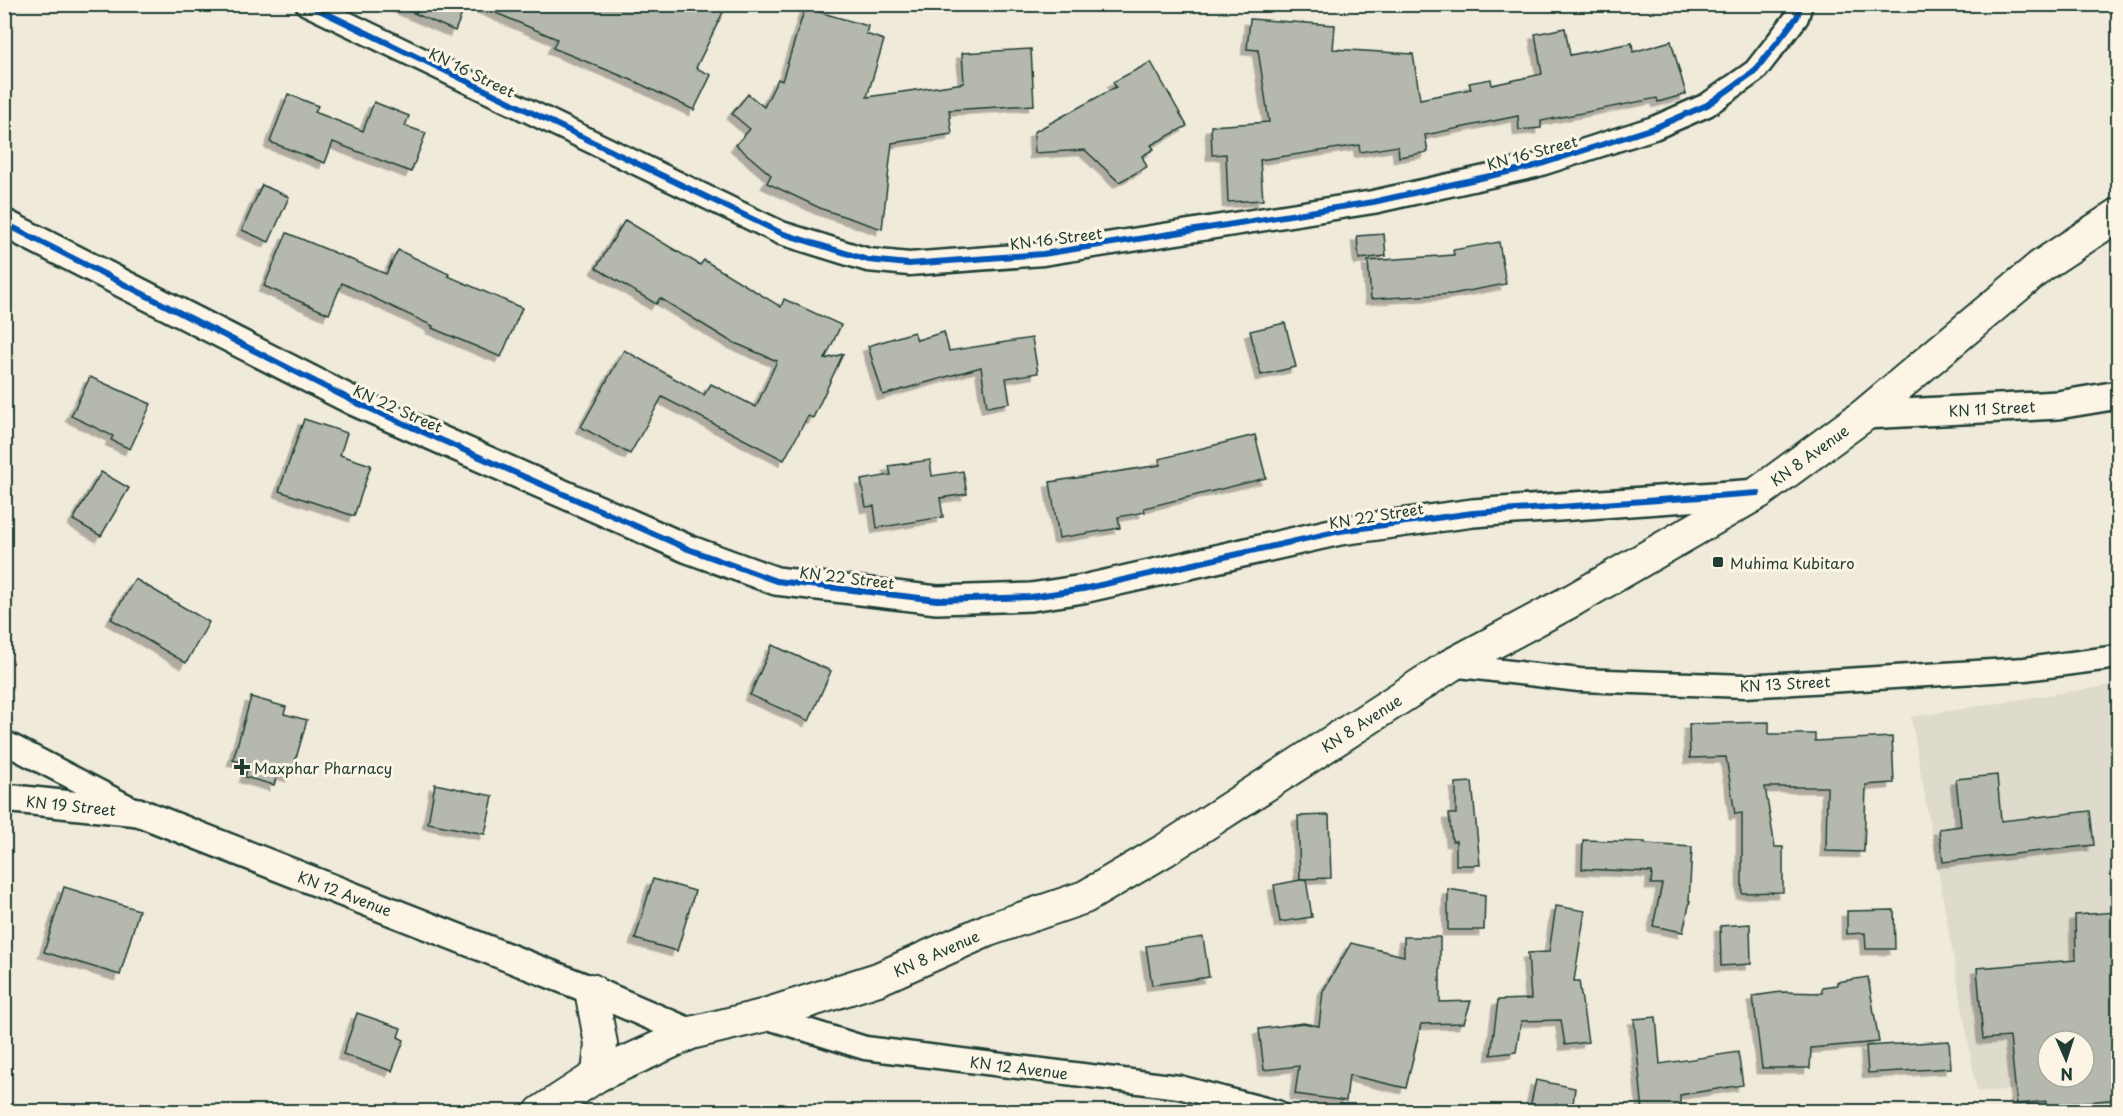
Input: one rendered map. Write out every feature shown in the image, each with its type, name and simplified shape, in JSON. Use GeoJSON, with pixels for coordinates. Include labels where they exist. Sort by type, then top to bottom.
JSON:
{"type":"FeatureCollection","features":[{"type":"Feature","properties":{"kind":"main road","name":"KN 8 Avenue"},"geometry":{"type":"LineString","coordinates":[[541,1112],[598,1076],[691,1033],[762,1016],[878,979],[988,930],[1085,897],[1165,850],[1451,665],[1573,600],[1758,493],[1864,415],[2041,266],[2118,215]]}},
{"type":"Feature","properties":{"kind":"main road"},"geometry":{"type":"LineString","coordinates":[[591,990],[601,1044],[598,1076]]}},
{"type":"Feature","properties":{"kind":"street","name":"KN 16 Street"},"geometry":{"type":"LineString","coordinates":[[307,4],[781,233],[868,260],[909,264],[1043,254],[1373,202],[1535,166],[1654,128],[1707,105],[1755,71],[1797,17],[1801,4]]}},
{"type":"Feature","properties":{"kind":"street","name":"KN 22 Street"},"geometry":{"type":"LineString","coordinates":[[4,223],[355,402],[688,549],[776,581],[936,600],[1031,597],[1083,589],[1340,531],[1473,513],[1758,493]]}},
{"type":"Feature","properties":{"kind":"street","name":"KN 11 Street"},"geometry":{"type":"LineString","coordinates":[[1864,415],[2058,405],[2118,395]]}},
{"type":"Feature","properties":{"kind":"street","name":"KN 13 Street"},"geometry":{"type":"LineString","coordinates":[[1451,665],[1579,680],[1745,686],[2025,669],[2118,657]]}},
{"type":"Feature","properties":{"kind":"street","name":"KN 12 Avenue"},"geometry":{"type":"LineString","coordinates":[[4,742],[138,812],[591,990],[691,1033]]}},
{"type":"Feature","properties":{"kind":"street","name":"KN 19 Street"},"geometry":{"type":"LineString","coordinates":[[4,798],[138,812]]}},
{"type":"Feature","properties":{"kind":"street","name":"KN 12 Avenue"},"geometry":{"type":"LineString","coordinates":[[762,1016],[865,1048],[1179,1087],[1277,1112]]}},
{"type":"Feature","properties":{"kind":"shaded area"},"geometry":{"type":"Polygon","coordinates":[[[2118,684],[2118,1083],[2096,1084],[2096,1029],[2036,1029],[2036,1088],[1977,1092],[1911,717],[2118,684]]]}},
{"type":"Feature","properties":{"kind":"building"},"geometry":{"type":"Polygon","coordinates":[[[393,4],[466,4],[455,31],[393,4]]]}},
{"type":"Feature","properties":{"kind":"building"},"geometry":{"type":"Polygon","coordinates":[[[475,4],[727,4],[696,68],[711,75],[694,110],[634,81],[553,48],[557,39],[475,4]]]}},
{"type":"Feature","properties":{"kind":"building"},"geometry":{"type":"Polygon","coordinates":[[[805,8],[868,26],[866,34],[884,40],[867,97],[964,83],[962,53],[1031,49],[1034,105],[949,110],[952,134],[892,143],[882,229],[822,209],[767,183],[771,175],[736,145],[750,129],[732,114],[748,94],[764,107],[778,79],[782,81],[805,8]]]}},
{"type":"Feature","properties":{"kind":"building"},"geometry":{"type":"Polygon","coordinates":[[[1250,19],[1335,25],[1333,49],[1413,54],[1420,99],[1471,89],[1469,83],[1491,79],[1492,85],[1542,74],[1535,34],[1565,28],[1570,55],[1632,43],[1633,52],[1671,41],[1686,94],[1658,102],[1657,98],[1541,121],[1541,128],[1519,130],[1518,116],[1425,135],[1428,152],[1399,157],[1398,146],[1360,152],[1359,145],[1260,160],[1263,200],[1228,202],[1226,154],[1212,155],[1211,126],[1269,122],[1258,50],[1247,49],[1250,19]]]}},
{"type":"Feature","properties":{"kind":"building"},"geometry":{"type":"Polygon","coordinates":[[[1151,62],[1187,126],[1151,145],[1154,149],[1142,156],[1147,167],[1119,182],[1085,150],[1035,153],[1034,132],[1116,87],[1113,82],[1151,62]]]}},
{"type":"Feature","properties":{"kind":"building"},"geometry":{"type":"Polygon","coordinates":[[[288,94],[318,106],[315,112],[363,131],[374,102],[409,116],[405,126],[426,133],[411,172],[333,142],[325,163],[270,142],[288,94]]]}},
{"type":"Feature","properties":{"kind":"building"},"geometry":{"type":"Polygon","coordinates":[[[262,185],[289,197],[269,242],[242,230],[262,185]]]}},
{"type":"Feature","properties":{"kind":"building"},"geometry":{"type":"Polygon","coordinates":[[[625,220],[700,265],[704,260],[781,307],[784,299],[841,325],[825,359],[843,354],[813,418],[808,416],[784,460],[662,397],[630,454],[581,427],[624,350],[704,395],[711,384],[756,407],[777,361],[730,341],[660,298],[656,304],[596,268],[625,220]]]}},
{"type":"Feature","properties":{"kind":"building"},"geometry":{"type":"Polygon","coordinates":[[[287,233],[386,274],[398,250],[449,274],[448,276],[522,308],[501,357],[432,328],[433,326],[342,283],[329,314],[264,286],[287,233]]]}},
{"type":"Feature","properties":{"kind":"building"},"geometry":{"type":"Polygon","coordinates":[[[1384,234],[1386,256],[1359,259],[1357,236],[1384,234]]]}},
{"type":"Feature","properties":{"kind":"building"},"geometry":{"type":"Polygon","coordinates":[[[1499,242],[1506,284],[1452,294],[1371,299],[1368,261],[1454,255],[1453,250],[1499,242]]]}},
{"type":"Feature","properties":{"kind":"building"},"geometry":{"type":"Polygon","coordinates":[[[1285,323],[1296,367],[1261,375],[1250,331],[1285,323]]]}},
{"type":"Feature","properties":{"kind":"building"},"geometry":{"type":"Polygon","coordinates":[[[914,332],[917,340],[944,332],[949,351],[1032,338],[1038,373],[1006,378],[1010,403],[987,407],[981,367],[883,395],[868,346],[914,332]]]}},
{"type":"Feature","properties":{"kind":"building"},"geometry":{"type":"Polygon","coordinates":[[[90,377],[151,404],[130,449],[111,440],[113,436],[71,416],[90,377]]]}},
{"type":"Feature","properties":{"kind":"building"},"geometry":{"type":"Polygon","coordinates":[[[304,419],[347,433],[340,455],[371,465],[354,516],[279,491],[304,419]]]}},
{"type":"Feature","properties":{"kind":"building"},"geometry":{"type":"Polygon","coordinates":[[[1255,435],[1266,478],[1144,508],[1145,512],[1118,517],[1120,528],[1059,538],[1050,482],[1160,465],[1159,459],[1255,435]]]}},
{"type":"Feature","properties":{"kind":"building"},"geometry":{"type":"Polygon","coordinates":[[[930,460],[932,476],[963,471],[967,494],[940,498],[943,517],[877,528],[874,506],[866,507],[861,480],[891,475],[889,466],[930,460]]]}},
{"type":"Feature","properties":{"kind":"building"},"geometry":{"type":"Polygon","coordinates":[[[101,472],[129,488],[101,536],[73,520],[101,472]]]}},
{"type":"Feature","properties":{"kind":"building"},"geometry":{"type":"Polygon","coordinates":[[[135,579],[209,622],[186,663],[111,619],[135,579]]]}},
{"type":"Feature","properties":{"kind":"building"},"geometry":{"type":"Polygon","coordinates":[[[772,645],[831,671],[809,721],[750,695],[772,645]]]}},
{"type":"Feature","properties":{"kind":"building"},"geometry":{"type":"Polygon","coordinates":[[[251,697],[286,707],[284,714],[307,720],[291,776],[278,772],[274,785],[245,777],[249,764],[233,760],[251,697]]]}},
{"type":"Feature","properties":{"kind":"building"},"geometry":{"type":"Polygon","coordinates":[[[1769,722],[1769,734],[1815,734],[1815,741],[1892,737],[1894,783],[1866,785],[1864,852],[1826,851],[1827,787],[1765,787],[1775,847],[1783,847],[1783,892],[1742,893],[1742,813],[1735,814],[1726,757],[1690,758],[1689,724],[1769,722]]]}},
{"type":"Feature","properties":{"kind":"building"},"geometry":{"type":"Polygon","coordinates":[[[1997,775],[2001,821],[2090,811],[2094,845],[1943,862],[1939,829],[1961,826],[1956,779],[1997,775]]]}},
{"type":"Feature","properties":{"kind":"building"},"geometry":{"type":"Polygon","coordinates":[[[1472,782],[1480,865],[1456,865],[1456,841],[1452,841],[1449,814],[1456,814],[1456,783],[1472,782]]]}},
{"type":"Feature","properties":{"kind":"building"},"geometry":{"type":"Polygon","coordinates":[[[435,784],[493,796],[485,834],[428,823],[435,784]]]}},
{"type":"Feature","properties":{"kind":"building"},"geometry":{"type":"Polygon","coordinates":[[[1329,815],[1331,878],[1300,879],[1298,816],[1329,815]]]}},
{"type":"Feature","properties":{"kind":"building"},"geometry":{"type":"Polygon","coordinates":[[[1583,840],[1645,842],[1645,844],[1692,847],[1690,901],[1683,932],[1653,926],[1662,884],[1651,884],[1652,872],[1582,869],[1583,840]]]}},
{"type":"Feature","properties":{"kind":"building"},"geometry":{"type":"Polygon","coordinates":[[[653,879],[695,891],[677,951],[635,939],[653,879]]]}},
{"type":"Feature","properties":{"kind":"building"},"geometry":{"type":"Polygon","coordinates":[[[1306,879],[1312,917],[1280,922],[1274,885],[1306,879]]]}},
{"type":"Feature","properties":{"kind":"building"},"geometry":{"type":"Polygon","coordinates":[[[64,887],[139,910],[120,975],[44,952],[64,887]]]}},
{"type":"Feature","properties":{"kind":"building"},"geometry":{"type":"Polygon","coordinates":[[[1448,889],[1485,895],[1484,930],[1448,930],[1448,889]]]}},
{"type":"Feature","properties":{"kind":"building"},"geometry":{"type":"Polygon","coordinates":[[[1556,906],[1585,911],[1574,981],[1579,981],[1588,1042],[1565,1045],[1561,1020],[1521,1021],[1516,1052],[1491,1055],[1498,1000],[1531,999],[1528,953],[1549,952],[1556,906]]]}},
{"type":"Feature","properties":{"kind":"building"},"geometry":{"type":"Polygon","coordinates":[[[1894,910],[1895,949],[1866,949],[1865,933],[1847,934],[1847,911],[1894,910]]]}},
{"type":"Feature","properties":{"kind":"building"},"geometry":{"type":"Polygon","coordinates":[[[2118,912],[2118,1099],[2046,1106],[2046,1101],[2017,1104],[2010,1037],[1983,1039],[1977,968],[2076,960],[2075,915],[2118,912]]]}},
{"type":"Feature","properties":{"kind":"building"},"geometry":{"type":"Polygon","coordinates":[[[1750,924],[1751,964],[1721,966],[1720,926],[1750,924]]]}},
{"type":"Feature","properties":{"kind":"building"},"geometry":{"type":"Polygon","coordinates":[[[1203,937],[1209,977],[1152,985],[1146,946],[1203,937]]]}},
{"type":"Feature","properties":{"kind":"building"},"geometry":{"type":"Polygon","coordinates":[[[1404,937],[1440,937],[1440,1002],[1471,1001],[1464,1023],[1421,1024],[1406,1088],[1349,1075],[1346,1101],[1295,1094],[1299,1066],[1264,1070],[1259,1029],[1303,1023],[1319,1026],[1323,991],[1351,943],[1404,956],[1404,937]]]}},
{"type":"Feature","properties":{"kind":"building"},"geometry":{"type":"Polygon","coordinates":[[[1868,977],[1879,1042],[1811,1048],[1810,1068],[1762,1068],[1753,996],[1781,992],[1822,993],[1822,987],[1868,977]]]}},
{"type":"Feature","properties":{"kind":"building"},"geometry":{"type":"Polygon","coordinates":[[[357,1013],[401,1028],[398,1037],[404,1040],[392,1071],[343,1054],[357,1013]]]}},
{"type":"Feature","properties":{"kind":"building"},"geometry":{"type":"Polygon","coordinates":[[[1656,1017],[1660,1064],[1738,1052],[1743,1085],[1680,1095],[1680,1112],[1643,1112],[1634,1019],[1656,1017]]]}},
{"type":"Feature","properties":{"kind":"building"},"geometry":{"type":"Polygon","coordinates":[[[1949,1041],[1951,1068],[1868,1073],[1866,1046],[1949,1041]]]}},
{"type":"Feature","properties":{"kind":"building"},"geometry":{"type":"Polygon","coordinates":[[[1536,1080],[1575,1088],[1572,1112],[1529,1112],[1536,1080]]]}},
{"type":"Feature","properties":{"kind":"cycle path"},"geometry":{"type":"LineString","coordinates":[[307,4],[781,233],[868,260],[909,264],[1043,254],[1373,202],[1535,166],[1654,128],[1707,105],[1755,71],[1797,17],[1801,4]]}},
{"type":"Feature","properties":{"kind":"cycle path"},"geometry":{"type":"LineString","coordinates":[[4,223],[355,402],[688,549],[776,581],[937,600],[1031,597],[1083,589],[1340,531],[1473,513],[1758,493]]}},
{"type":"Feature","properties":{"kind":"place","name":"Muhima Kubitaro"},"geometry":{"type":"Point","coordinates":[1718,562]}},
{"type":"Feature","properties":{"kind":"place","name":"Maxphar Pharnacy"},"geometry":{"type":"Point","coordinates":[242,767]}}]}
